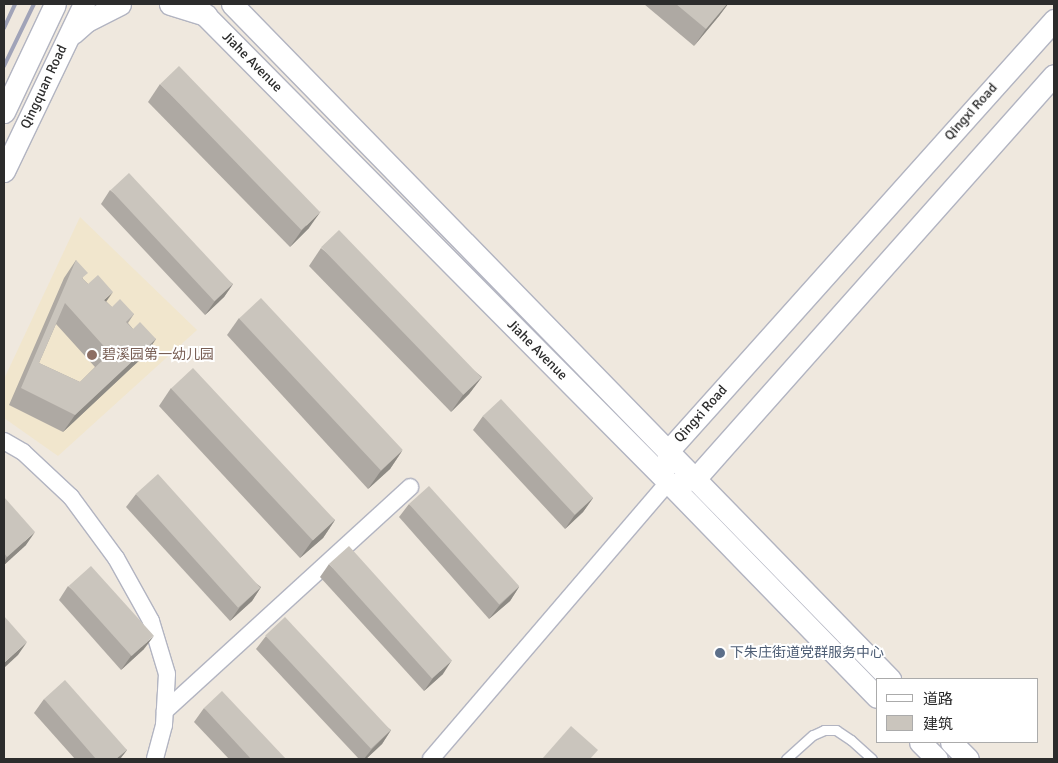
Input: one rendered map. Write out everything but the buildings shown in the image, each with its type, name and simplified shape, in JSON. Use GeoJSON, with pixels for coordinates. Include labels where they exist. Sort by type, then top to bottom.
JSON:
{"type":"FeatureCollection","features":[{"type":"Feature","properties":{"kind":"street","name":"Qingquan Road"},"geometry":{"type":"LineString","coordinates":[[4,112],[56,4]]}},
{"type":"Feature","properties":{"kind":"street","name":"Qingquan Road"},"geometry":{"type":"LineString","coordinates":[[4,171],[84,4]]}},
{"type":"Feature","properties":{"kind":"street"},"geometry":{"type":"LineString","coordinates":[[65,43],[87,21],[120,4]]}},
{"type":"Feature","properties":{"kind":"street"},"geometry":{"type":"LineString","coordinates":[[170,4],[200,10]]}},
{"type":"Feature","properties":{"kind":"street","name":"Jiahe Avenue"},"geometry":{"type":"LineString","coordinates":[[232,4],[889,678]]}},
{"type":"Feature","properties":{"kind":"street","name":"Jiahe Avenue"},"geometry":{"type":"LineString","coordinates":[[200,10],[668,482],[876,696]]}},
{"type":"Feature","properties":{"kind":"street","name":"Qingxi Road"},"geometry":{"type":"LineString","coordinates":[[668,482],[668,451],[1054,20]]}},
{"type":"Feature","properties":{"kind":"street"},"geometry":{"type":"LineString","coordinates":[[431,759],[668,482],[695,479],[1054,75]]}},
{"type":"Feature","properties":{"kind":"street"},"geometry":{"type":"LineString","coordinates":[[4,441],[22,452],[71,497],[116,558],[151,620],[167,674],[164,725],[155,759]]}},
{"type":"Feature","properties":{"kind":"street"},"geometry":{"type":"LineString","coordinates":[[164,711],[410,487]]}},
{"type":"Feature","properties":{"kind":"street"},"geometry":{"type":"LineString","coordinates":[[921,743],[937,759]]}},
{"type":"Feature","properties":{"kind":"lane"},"geometry":{"type":"LineString","coordinates":[[786,759],[813,735],[824,730],[836,730],[851,740],[872,759]]}},
{"type":"Feature","properties":{"kind":"shaded area","name":"碧溪园第一幼儿园"},"geometry":{"type":"Polygon","coordinates":[[[80,217],[197,330],[58,456],[4,418],[4,379],[80,217]]]}},
{"type":"Feature","properties":{"kind":"railway"},"geometry":{"type":"LineString","coordinates":[[4,28],[15,4]]}},
{"type":"Feature","properties":{"kind":"railway"},"geometry":{"type":"LineString","coordinates":[[4,66],[34,4]]}},
{"type":"Feature","properties":{"kind":"place","name":"碧溪园第一幼儿园"},"geometry":{"type":"Point","coordinates":[92,355]}},
{"type":"Feature","properties":{"kind":"place","name":"下朱庄街道党群服务中心"},"geometry":{"type":"Point","coordinates":[720,653]}}]}
